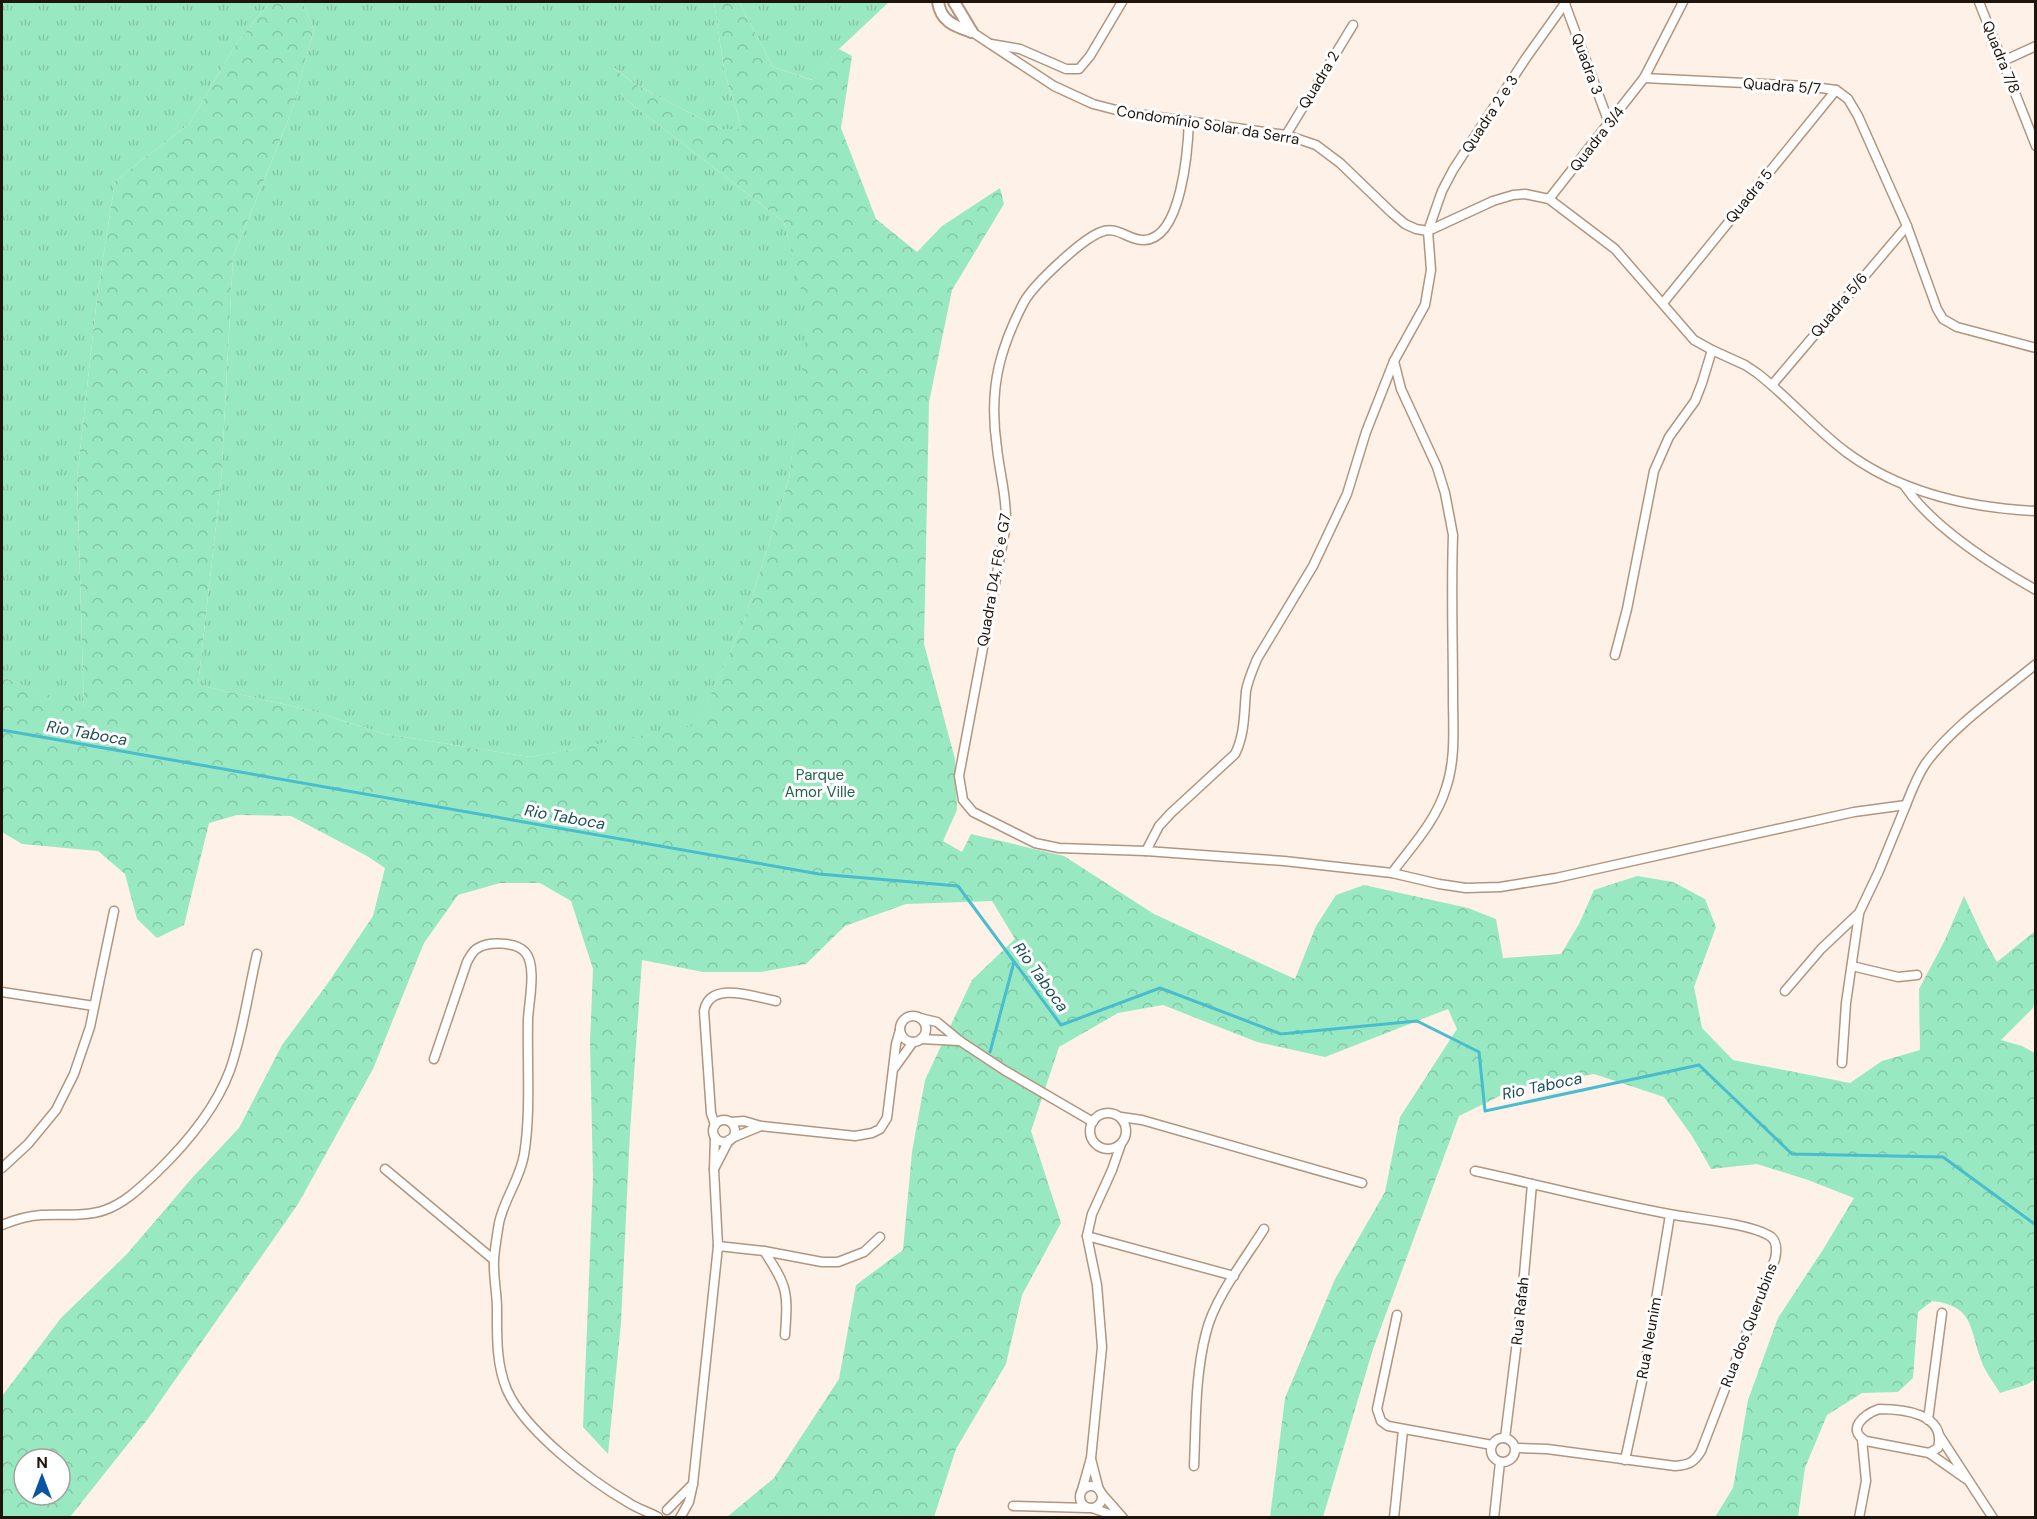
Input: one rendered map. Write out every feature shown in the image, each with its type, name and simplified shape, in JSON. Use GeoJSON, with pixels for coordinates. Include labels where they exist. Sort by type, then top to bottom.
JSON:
{"type":"FeatureCollection","features":[{"type":"Feature","properties":{"kind":"street","name":"Condomínio Solar da Serra"},"geometry":{"type":"LineString","coordinates":[[938,2],[939,10],[946,21],[972,32],[1054,87],[1093,104],[1124,112],[1286,135],[1316,145],[1329,153],[1392,213],[1410,226],[1428,231]]}},
{"type":"Feature","properties":{"kind":"street","name":"Condomínio Solar da Serra"},"geometry":{"type":"LineString","coordinates":[[954,2],[972,32]]}},
{"type":"Feature","properties":{"kind":"street"},"geometry":{"type":"LineString","coordinates":[[987,43],[1020,49],[1066,69],[1079,69],[1090,56],[1122,2]]}},
{"type":"Feature","properties":{"kind":"street","name":"Quadra 3/4"},"geometry":{"type":"LineString","coordinates":[[1548,199],[1644,78],[1683,2]]}},
{"type":"Feature","properties":{"kind":"street","name":"Quadra 7/8"},"geometry":{"type":"LineString","coordinates":[[1979,2],[2036,146]]}},
{"type":"Feature","properties":{"kind":"street","name":"Quadra 3"},"geometry":{"type":"LineString","coordinates":[[1565,3],[1609,123]]}},
{"type":"Feature","properties":{"kind":"street","name":"Quadra 2 e 3"},"geometry":{"type":"LineString","coordinates":[[1428,231],[1442,191],[1453,170],[1565,3]]}},
{"type":"Feature","properties":{"kind":"street","name":"Quadra 2"},"geometry":{"type":"LineString","coordinates":[[1286,135],[1353,25]]}},
{"type":"Feature","properties":{"kind":"street"},"geometry":{"type":"LineString","coordinates":[[2003,61],[2036,46]]}},
{"type":"Feature","properties":{"kind":"street","name":"Quadra 5/7"},"geometry":{"type":"LineString","coordinates":[[1644,78],[1806,86],[1836,90],[1848,99],[1858,116],[1907,226],[1937,309],[1943,319],[1957,327],[2036,348]]}},
{"type":"Feature","properties":{"kind":"street","name":"Quadra 5"},"geometry":{"type":"LineString","coordinates":[[1663,303],[1836,90]]}},
{"type":"Feature","properties":{"kind":"street","name":"Quadra D4, F6 e G7"},"geometry":{"type":"LineString","coordinates":[[1146,851],[1059,848],[1035,843],[973,812],[963,800],[959,776],[1006,525],[1007,502],[994,417],[999,365],[1025,301],[1043,279],[1082,243],[1103,230],[1122,232],[1142,241],[1158,236],[1165,229],[1182,191],[1190,120]]}},
{"type":"Feature","properties":{"kind":"street"},"geometry":{"type":"LineString","coordinates":[[1906,805],[1854,812],[1556,878],[1500,887],[1466,888],[1392,873],[1284,861],[1146,851],[1160,826],[1171,813],[1235,754],[1242,740],[1246,689],[1257,659],[1313,566],[1347,494],[1366,432],[1394,361],[1425,304],[1431,270],[1428,231],[1493,201],[1525,194],[1548,199],[1615,249],[1694,340],[1744,365],[1772,385],[1845,452],[1863,464],[1904,485],[1951,501],[2036,511]]}},
{"type":"Feature","properties":{"kind":"street","name":"Quadra 5/6"},"geometry":{"type":"LineString","coordinates":[[1772,385],[1907,226]]}},
{"type":"Feature","properties":{"kind":"street"},"geometry":{"type":"LineString","coordinates":[[1615,656],[1627,609],[1654,471],[1669,437],[1695,401],[1712,350]]}},
{"type":"Feature","properties":{"kind":"street"},"geometry":{"type":"LineString","coordinates":[[1392,873],[1429,825],[1439,806],[1450,772],[1453,721],[1452,535],[1449,514],[1437,467],[1401,389],[1394,361]]}},
{"type":"Feature","properties":{"kind":"street"},"geometry":{"type":"LineString","coordinates":[[1904,485],[1915,501],[1992,565],[2036,590]]}},
{"type":"Feature","properties":{"kind":"street"},"geometry":{"type":"LineString","coordinates":[[1842,1063],[1851,966],[1859,913],[1916,781],[1926,763],[1947,740],[2036,664]]}},
{"type":"Feature","properties":{"kind":"street"},"geometry":{"type":"LineString","coordinates":[[2,1168],[28,1144],[56,1110],[83,1052],[114,911]]}},
{"type":"Feature","properties":{"kind":"street"},"geometry":{"type":"LineString","coordinates":[[1785,991],[1821,949],[1859,913]]}},
{"type":"Feature","properties":{"kind":"street"},"geometry":{"type":"LineString","coordinates":[[434,1059],[466,962],[473,952],[483,945],[508,945],[526,953],[530,961],[532,978],[529,1004],[526,1138],[519,1173],[502,1210],[494,1260],[497,1308],[496,1343],[507,1390],[524,1415],[547,1441],[612,1492],[631,1504],[658,1517],[693,1484]]}},
{"type":"Feature","properties":{"kind":"street"},"geometry":{"type":"LineString","coordinates":[[2,1225],[25,1217],[80,1214],[104,1210],[135,1192],[163,1166],[216,1100],[229,1072],[238,1043],[258,954]]}},
{"type":"Feature","properties":{"kind":"street"},"geometry":{"type":"LineString","coordinates":[[1851,966],[1898,977],[1917,975]]}},
{"type":"Feature","properties":{"kind":"street"},"geometry":{"type":"LineString","coordinates":[[2,992],[94,1006]]}},
{"type":"Feature","properties":{"kind":"street"},"geometry":{"type":"LineString","coordinates":[[715,1125],[711,1107],[704,1011],[707,1000],[723,992],[776,1001]]}},
{"type":"Feature","properties":{"kind":"street"},"geometry":{"type":"LineString","coordinates":[[668,1510],[678,1518],[689,1502],[693,1484],[718,1246],[713,1131],[719,1121],[744,1121],[761,1126],[855,1136],[880,1129],[888,1118],[896,1044],[902,1022],[908,1017],[937,1022],[960,1041],[1004,1070],[1093,1122]]}},
{"type":"Feature","properties":{"kind":"street"},"geometry":{"type":"LineString","coordinates":[[893,1070],[926,1028],[920,1018]]}},
{"type":"Feature","properties":{"kind":"street"},"geometry":{"type":"LineString","coordinates":[[900,1030],[903,1037],[917,1040],[960,1041]]}},
{"type":"Feature","properties":{"kind":"street"},"geometry":{"type":"LineString","coordinates":[[711,1107],[735,1130],[714,1170]]}},
{"type":"Feature","properties":{"kind":"street"},"geometry":{"type":"LineString","coordinates":[[1121,1144],[1106,1149],[1096,1144],[1090,1133],[1093,1122],[1101,1114],[1117,1114],[1125,1122],[1127,1133]]}},
{"type":"Feature","properties":{"kind":"street"},"geometry":{"type":"LineString","coordinates":[[1121,1118],[1142,1120],[1362,1183]]}},
{"type":"Feature","properties":{"kind":"street"},"geometry":{"type":"LineString","coordinates":[[1122,1518],[1090,1508],[1080,1502],[1091,1458],[1102,1347],[1097,1285],[1087,1236],[1092,1214],[1121,1144],[1127,1133],[1142,1120]]}},
{"type":"Feature","properties":{"kind":"street"},"geometry":{"type":"LineString","coordinates":[[715,1137],[719,1140],[730,1139],[761,1126]]}},
{"type":"Feature","properties":{"kind":"street"},"geometry":{"type":"LineString","coordinates":[[1106,1149],[1112,1170]]}},
{"type":"Feature","properties":{"kind":"street"},"geometry":{"type":"LineString","coordinates":[[385,1169],[494,1260]]}},
{"type":"Feature","properties":{"kind":"street","name":"Rua dos Querubins"},"geometry":{"type":"LineString","coordinates":[[1475,1172],[1594,1200],[1767,1234],[1776,1243],[1777,1253],[1697,1457],[1688,1465],[1675,1467],[1547,1449],[1516,1448]]}},
{"type":"Feature","properties":{"kind":"street","name":"Rua Rafah"},"geometry":{"type":"LineString","coordinates":[[1506,1438],[1532,1184]]}},
{"type":"Feature","properties":{"kind":"street","name":"Rua Neunim"},"geometry":{"type":"LineString","coordinates":[[1625,1460],[1644,1372],[1671,1215]]}},
{"type":"Feature","properties":{"kind":"street"},"geometry":{"type":"LineString","coordinates":[[1194,1466],[1199,1378],[1206,1332],[1212,1315],[1233,1276],[1264,1229]]}},
{"type":"Feature","properties":{"kind":"street"},"geometry":{"type":"LineString","coordinates":[[1087,1236],[1233,1276]]}},
{"type":"Feature","properties":{"kind":"street"},"geometry":{"type":"LineString","coordinates":[[718,1246],[764,1251],[822,1262],[838,1262],[864,1252],[880,1237]]}},
{"type":"Feature","properties":{"kind":"street"},"geometry":{"type":"LineString","coordinates":[[764,1251],[776,1268],[786,1292],[785,1335]]}},
{"type":"Feature","properties":{"kind":"street"},"geometry":{"type":"LineString","coordinates":[[1928,1420],[1942,1313]]}},
{"type":"Feature","properties":{"kind":"street"},"geometry":{"type":"LineString","coordinates":[[1397,1315],[1377,1409],[1382,1421],[1388,1426],[1403,1430],[1492,1445]]}},
{"type":"Feature","properties":{"kind":"street"},"geometry":{"type":"LineString","coordinates":[[1859,1518],[1866,1481],[1862,1439],[1857,1429],[1860,1420],[1868,1413],[1878,1409],[1909,1411],[1934,1425],[1992,1518]]}},
{"type":"Feature","properties":{"kind":"street"},"geometry":{"type":"LineString","coordinates":[[1394,1518],[1403,1430]]}},
{"type":"Feature","properties":{"kind":"street"},"geometry":{"type":"LineString","coordinates":[[1929,1453],[1938,1448],[1939,1434]]}},
{"type":"Feature","properties":{"kind":"street"},"geometry":{"type":"LineString","coordinates":[[1506,1438],[1512,1441],[1516,1448],[1512,1459],[1500,1462],[1494,1459],[1491,1452],[1492,1445],[1497,1439],[1506,1438]]}},
{"type":"Feature","properties":{"kind":"street"},"geometry":{"type":"LineString","coordinates":[[1862,1439],[1929,1453],[1969,1481]]}},
{"type":"Feature","properties":{"kind":"street"},"geometry":{"type":"LineString","coordinates":[[1013,1506],[1090,1508],[1100,1503],[1100,1491],[1091,1458]]}},
{"type":"Feature","properties":{"kind":"street"},"geometry":{"type":"LineString","coordinates":[[1494,1518],[1500,1462]]}},
{"type":"Feature","properties":{"kind":"street"},"geometry":{"type":"LineString","coordinates":[[1060,1507],[1081,1491],[1093,1486],[1100,1491],[1122,1518]]}},
{"type":"Feature","properties":{"kind":"green space"},"geometry":{"type":"Polygon","coordinates":[[[2,2],[270,2],[236,44],[189,124],[115,181],[97,298],[77,478],[84,710],[2,677],[2,2]]]}},
{"type":"Feature","properties":{"kind":"green space","name":"Parque Amor Ville"},"geometry":{"type":"Polygon","coordinates":[[[270,2],[302,2],[314,29],[291,113],[233,257],[221,481],[198,685],[309,710],[385,734],[530,757],[697,725],[745,619],[789,479],[808,317],[784,222],[624,98],[612,67],[638,86],[721,129],[742,129],[724,70],[714,2],[739,2],[773,67],[812,80],[839,49],[852,56],[841,128],[876,219],[917,252],[942,226],[1000,188],[1004,204],[952,290],[929,402],[924,644],[955,759],[957,810],[943,841],[962,852],[971,834],[1064,856],[1154,914],[1295,979],[1316,926],[1336,895],[1364,885],[1468,908],[1496,919],[1503,958],[1561,954],[1579,924],[1594,890],[1637,876],[1673,882],[1705,899],[1716,927],[1694,987],[1702,1028],[1733,1060],[1850,1083],[1882,1061],[1920,1050],[1919,989],[1945,940],[1964,896],[1997,962],[2035,931],[2036,993],[2033,1008],[2001,1040],[2022,1046],[2035,1053],[2035,1379],[2028,1384],[2000,1393],[1987,1373],[1968,1320],[1963,1313],[1946,1304],[1932,1301],[1918,1312],[1913,1378],[1898,1392],[1862,1393],[1827,1415],[1805,1468],[1798,1517],[1715,1517],[1733,1488],[1748,1400],[1778,1318],[1854,1198],[1757,1164],[1711,1169],[1692,1136],[1664,1097],[1594,1074],[1516,1088],[1459,1116],[1373,1349],[1323,1517],[1270,1517],[1285,1398],[1335,1279],[1385,1192],[1400,1117],[1457,1029],[1448,1009],[1325,1057],[1257,1042],[1163,1005],[1118,1013],[1059,1047],[1031,1131],[1061,1223],[1022,1295],[1006,1364],[956,1449],[934,1517],[727,1517],[774,1478],[839,1379],[856,1285],[903,1250],[912,1152],[925,1080],[972,980],[1015,939],[992,901],[906,904],[845,926],[806,964],[761,972],[703,972],[642,960],[630,1132],[621,1323],[608,1454],[583,1427],[593,1178],[590,1043],[593,969],[571,901],[540,883],[500,883],[458,895],[424,943],[373,1069],[298,1204],[147,1420],[70,1517],[2,1517],[2,1396],[61,1318],[127,1254],[192,1178],[239,1128],[282,1045],[328,983],[373,916],[385,868],[291,816],[237,815],[209,823],[184,925],[157,938],[137,919],[125,874],[98,851],[22,844],[2,832],[2,677],[84,709],[77,478],[97,298],[115,181],[189,124],[236,44],[270,2]]]}},
{"type":"Feature","properties":{"kind":"green space"},"geometry":{"type":"Polygon","coordinates":[[[302,2],[714,2],[724,70],[742,129],[721,129],[638,86],[614,68],[624,98],[784,222],[809,317],[789,479],[745,619],[697,726],[530,757],[385,734],[309,710],[198,685],[221,481],[233,257],[291,113],[314,29],[302,2]]]}},
{"type":"Feature","properties":{"kind":"green space"},"geometry":{"type":"Polygon","coordinates":[[[739,2],[889,2],[839,49],[813,80],[773,67],[739,2]]]}},
{"type":"Feature","properties":{"kind":"waterway","name":"Rio Taboca"},"geometry":{"type":"LineString","coordinates":[[2,730],[819,874],[958,886],[1061,1025],[1160,988],[1281,1034],[1417,1021],[1479,1052],[1485,1111],[1699,1065],[1792,1154],[1943,1157],[2036,1225]]}},
{"type":"Feature","properties":{"kind":"waterway"},"geometry":{"type":"LineString","coordinates":[[990,1052],[1014,962]]}}]}
